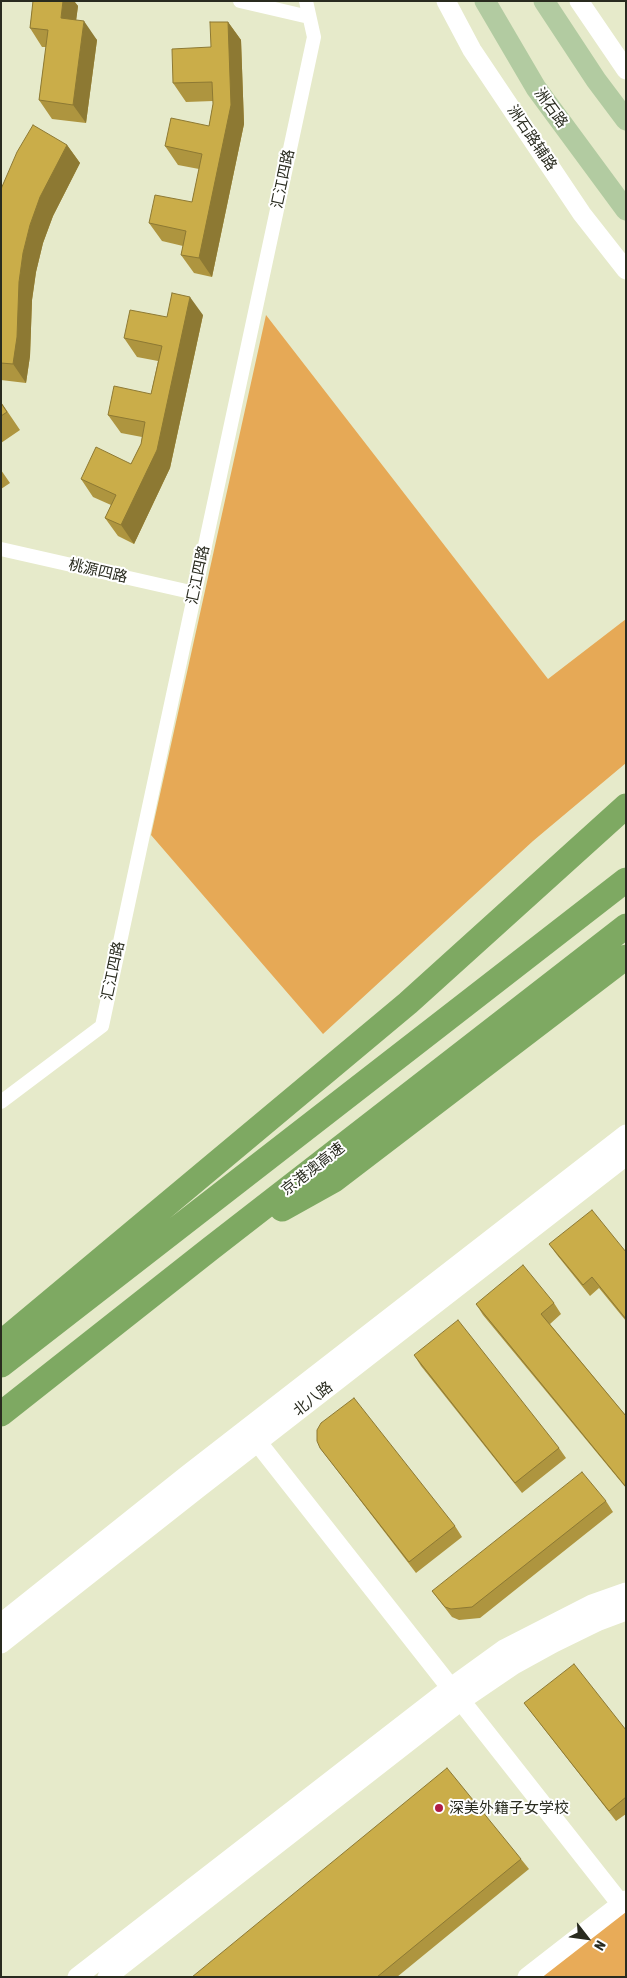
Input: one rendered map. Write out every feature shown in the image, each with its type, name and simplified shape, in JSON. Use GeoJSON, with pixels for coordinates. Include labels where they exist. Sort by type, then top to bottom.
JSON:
{"type":"FeatureCollection","features":[{"type":"Feature","properties":{"kind":"highway"},"geometry":{"type":"LineString","coordinates":[[1,1343],[408,1003],[626,806]]}},
{"type":"Feature","properties":{"kind":"highway"},"geometry":{"type":"LineString","coordinates":[[1,1365],[626,880]]}},
{"type":"Feature","properties":{"kind":"highway","name":"京港澳高速"},"geometry":{"type":"LineString","coordinates":[[1,1414],[626,926]]}},
{"type":"Feature","properties":{"kind":"highway"},"geometry":{"type":"LineString","coordinates":[[210,1249],[334,1180],[626,957]]}},
{"type":"Feature","properties":{"kind":"main road","name":"洲石路"},"geometry":{"type":"LineString","coordinates":[[485,1],[536,88],[626,210]]}},
{"type":"Feature","properties":{"kind":"main road"},"geometry":{"type":"LineString","coordinates":[[544,1],[596,80],[626,120]]}},
{"type":"Feature","properties":{"kind":"street"},"geometry":{"type":"LineString","coordinates":[[240,1],[309,17]]}},
{"type":"Feature","properties":{"kind":"street","name":"汇江四路"},"geometry":{"type":"LineString","coordinates":[[1,1102],[102,1026],[314,37],[306,1]]}},
{"type":"Feature","properties":{"kind":"street","name":"洲石路辅路"},"geometry":{"type":"LineString","coordinates":[[446,1],[472,50],[582,214],[626,270]]}},
{"type":"Feature","properties":{"kind":"street"},"geometry":{"type":"LineString","coordinates":[[579,1],[626,70]]}},
{"type":"Feature","properties":{"kind":"street","name":"桃源四路"},"geometry":{"type":"LineString","coordinates":[[1,549],[194,593]]}},
{"type":"Feature","properties":{"kind":"street","name":"北八路"},"geometry":{"type":"LineString","coordinates":[[1,1644],[252,1436],[626,1134]]}},
{"type":"Feature","properties":{"kind":"street","name":"北八路"},"geometry":{"type":"LineString","coordinates":[[1,1623],[626,1156]]}},
{"type":"Feature","properties":{"kind":"street"},"geometry":{"type":"LineString","coordinates":[[252,1436],[623,1901],[527,1977]]}},
{"type":"Feature","properties":{"kind":"street"},"geometry":{"type":"LineString","coordinates":[[107,1977],[456,1694],[504,1649],[592,1604],[626,1592]]}},
{"type":"Feature","properties":{"kind":"street"},"geometry":{"type":"LineString","coordinates":[[77,1977],[456,1694],[599,1621],[626,1612]]}},
{"type":"Feature","properties":{"kind":"shaded area"},"geometry":{"type":"Polygon","coordinates":[[[266,315],[548,679],[626,619],[626,763],[533,841],[323,1034],[151,835],[266,315]]]}},
{"type":"Feature","properties":{"kind":"shaded area"},"geometry":{"type":"Polygon","coordinates":[[[626,1900],[626,1977],[527,1977],[626,1900]]]}},
{"type":"Feature","properties":{"kind":"building"},"geometry":{"type":"Polygon","coordinates":[[[33,1],[63,1],[61,18],[84,21],[73,105],[39,100],[48,30],[30,28],[33,1]]]}},
{"type":"Feature","properties":{"kind":"building"},"geometry":{"type":"Polygon","coordinates":[[[210,22],[228,22],[231,105],[199,258],[181,255],[186,231],[149,223],[155,195],[192,202],[202,154],[165,146],[171,118],[209,126],[213,104],[212,82],[173,83],[172,49],[211,47],[210,22]]]}},
{"type":"Feature","properties":{"kind":"building"},"geometry":{"type":"Polygon","coordinates":[[[33,125],[67,145],[40,197],[30,225],[23,253],[19,282],[17,337],[13,364],[1,363],[1,189],[17,152],[33,125]]]}},
{"type":"Feature","properties":{"kind":"building"},"geometry":{"type":"Polygon","coordinates":[[[172,293],[190,297],[157,450],[121,525],[105,518],[116,495],[81,479],[96,447],[131,464],[141,444],[145,422],[108,415],[114,386],[151,394],[162,346],[124,338],[130,310],[167,317],[172,293]]]}},
{"type":"Feature","properties":{"kind":"building"},"geometry":{"type":"Polygon","coordinates":[[[1,403],[7,412],[1,416],[1,403]]]}},
{"type":"Feature","properties":{"kind":"building"},"geometry":{"type":"Polygon","coordinates":[[[592,1210],[626,1252],[626,1319],[592,1277],[583,1285],[549,1244],[592,1210]]]}},
{"type":"Feature","properties":{"kind":"building"},"geometry":{"type":"Polygon","coordinates":[[[523,1265],[554,1303],[541,1314],[626,1416],[626,1487],[476,1304],[523,1265]]]}},
{"type":"Feature","properties":{"kind":"building"},"geometry":{"type":"Polygon","coordinates":[[[458,1320],[559,1448],[515,1483],[414,1355],[458,1320]]]}},
{"type":"Feature","properties":{"kind":"building"},"geometry":{"type":"Polygon","coordinates":[[[354,1398],[455,1526],[409,1562],[320,1448],[317,1441],[317,1430],[321,1423],[354,1398]]]}},
{"type":"Feature","properties":{"kind":"building"},"geometry":{"type":"Polygon","coordinates":[[[582,1472],[606,1501],[472,1607],[451,1609],[445,1607],[432,1591],[582,1472]]]}},
{"type":"Feature","properties":{"kind":"building"},"geometry":{"type":"Polygon","coordinates":[[[574,1664],[626,1730],[626,1797],[609,1811],[524,1703],[574,1664]]]}},
{"type":"Feature","properties":{"kind":"building"},"geometry":{"type":"Polygon","coordinates":[[[447,1768],[521,1859],[377,1977],[192,1977],[447,1768]]]}},
{"type":"Feature","properties":{"kind":"place","name":"深美外籍子女学校"},"geometry":{"type":"Point","coordinates":[439,1808]}}]}
